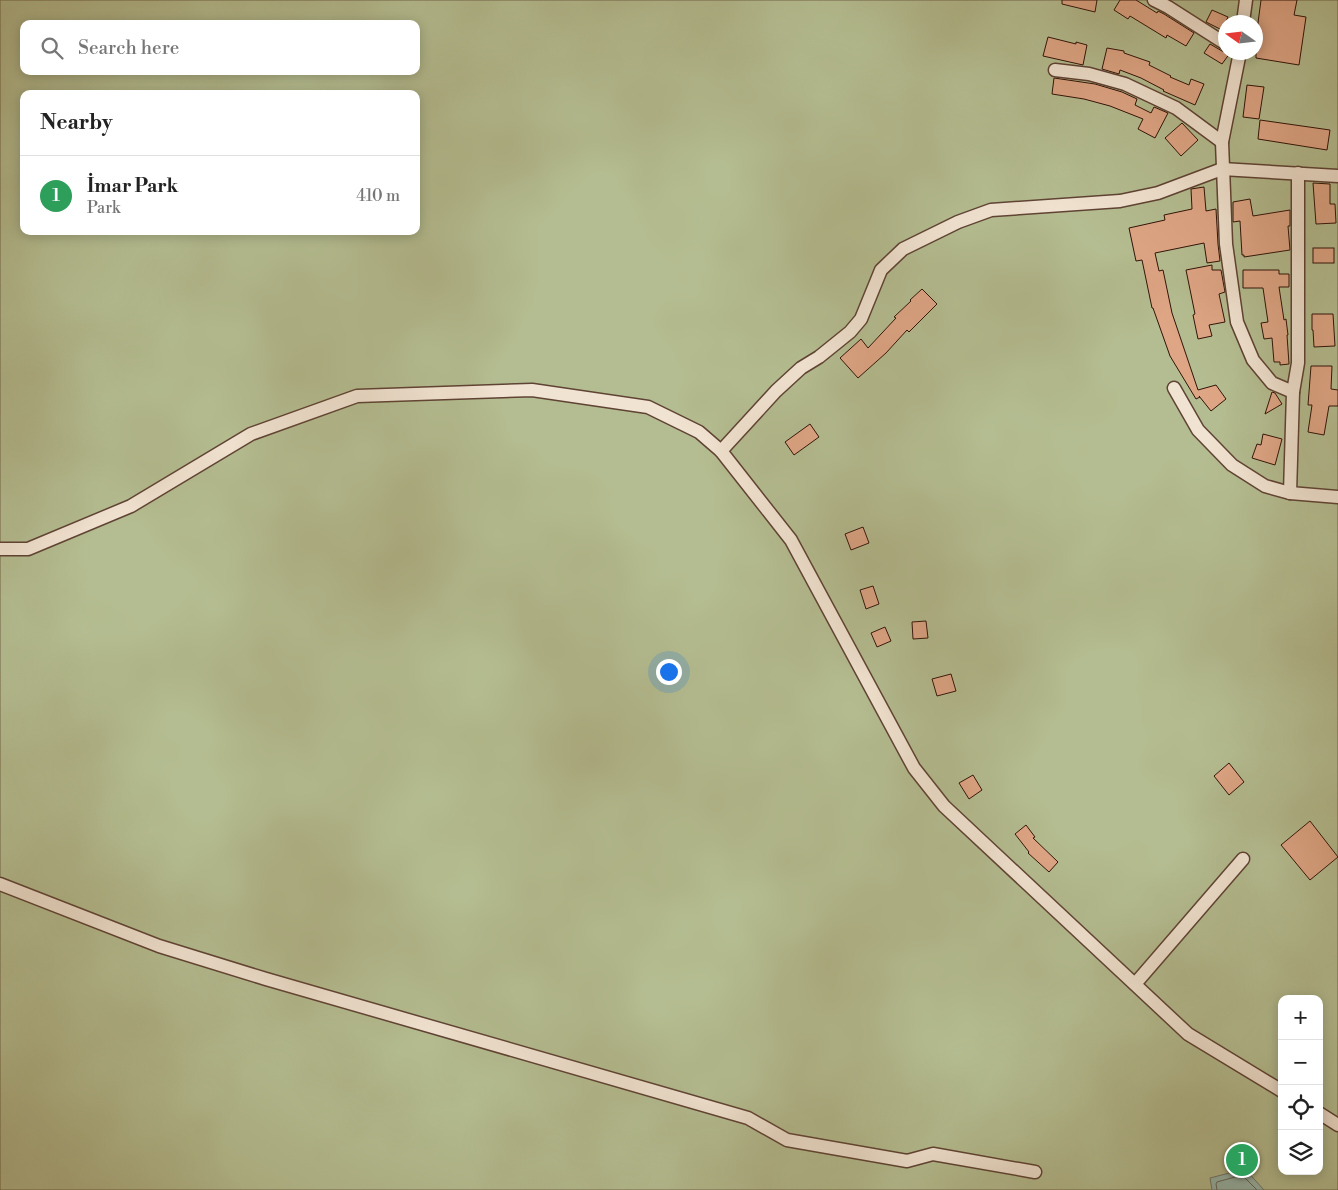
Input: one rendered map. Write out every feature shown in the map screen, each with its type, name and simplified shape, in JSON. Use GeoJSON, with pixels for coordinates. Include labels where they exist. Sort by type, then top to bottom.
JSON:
{"type":"FeatureCollection","features":[{"type":"Feature","properties":{"kind":"street"},"geometry":{"type":"LineString","coordinates":[[1154,0],[1168,3],[1218,38]]}},
{"type":"Feature","properties":{"kind":"street"},"geometry":{"type":"LineString","coordinates":[[1244,15],[1246,0]]}},
{"type":"Feature","properties":{"kind":"street"},"geometry":{"type":"LineString","coordinates":[[1238,60],[1222,142],[1226,244],[1237,322],[1253,360],[1272,383],[1293,392]]}},
{"type":"Feature","properties":{"kind":"street"},"geometry":{"type":"LineString","coordinates":[[1055,70],[1090,74],[1125,84],[1176,108],[1222,142]]}},
{"type":"Feature","properties":{"kind":"street"},"geometry":{"type":"LineString","coordinates":[[721,451],[776,391],[801,368],[819,357],[850,332],[861,319],[881,270],[904,249],[958,222],[991,210],[1120,201],[1158,194],[1222,170],[1338,176]]}},
{"type":"Feature","properties":{"kind":"street"},"geometry":{"type":"LineString","coordinates":[[1290,493],[1293,392],[1298,363],[1298,173]]}},
{"type":"Feature","properties":{"kind":"street"},"geometry":{"type":"LineString","coordinates":[[1174,388],[1198,430],[1232,465],[1266,486],[1290,493],[1338,497]]}},
{"type":"Feature","properties":{"kind":"street"},"geometry":{"type":"LineString","coordinates":[[0,549],[28,549],[131,506],[251,434],[356,396],[532,390],[648,407],[699,432],[721,451],[791,540],[914,768],[944,806],[1188,1034],[1278,1089]]}},
{"type":"Feature","properties":{"kind":"street"},"geometry":{"type":"LineString","coordinates":[[1135,984],[1243,860]]}},
{"type":"Feature","properties":{"kind":"street"},"geometry":{"type":"LineString","coordinates":[[0,884],[159,946],[266,979],[748,1118],[788,1140],[907,1161],[933,1154],[1035,1172]]}},
{"type":"Feature","properties":{"kind":"street"},"geometry":{"type":"LineString","coordinates":[[1323,1116],[1338,1125]]}},
{"type":"Feature","properties":{"kind":"green space"},"geometry":{"type":"Polygon","coordinates":[[[0,0],[1338,0],[1338,1190],[0,1190],[0,0]]]}},
{"type":"Feature","properties":{"kind":"water"},"geometry":{"type":"Polygon","coordinates":[[[1245,1169],[1264,1190],[1212,1190],[1210,1178],[1245,1169]]]}},
{"type":"Feature","properties":{"kind":"building"},"geometry":{"type":"Polygon","coordinates":[[[1062,0],[1097,0],[1095,12],[1062,4],[1062,0]]]}},
{"type":"Feature","properties":{"kind":"building"},"geometry":{"type":"Polygon","coordinates":[[[1120,0],[1136,0],[1157,13],[1158,11],[1164,14],[1194,33],[1186,46],[1167,35],[1166,38],[1130,16],[1128,19],[1114,10],[1120,0]]]}},
{"type":"Feature","properties":{"kind":"building"},"geometry":{"type":"Polygon","coordinates":[[[1261,0],[1297,0],[1294,15],[1306,17],[1299,65],[1263,59],[1263,15],[1259,15],[1261,0]]]}},
{"type":"Feature","properties":{"kind":"building"},"geometry":{"type":"Polygon","coordinates":[[[1212,10],[1223,15],[1218,15],[1218,28],[1206,22],[1212,10]]]}},
{"type":"Feature","properties":{"kind":"building"},"geometry":{"type":"Polygon","coordinates":[[[1048,37],[1087,45],[1083,65],[1043,56],[1048,37]]]}},
{"type":"Feature","properties":{"kind":"building"},"geometry":{"type":"Polygon","coordinates":[[[1210,44],[1218,49],[1218,60],[1225,60],[1222,64],[1204,53],[1210,44]]]}},
{"type":"Feature","properties":{"kind":"building"},"geometry":{"type":"Polygon","coordinates":[[[1107,48],[1124,51],[1124,53],[1150,62],[1149,65],[1189,85],[1191,79],[1204,84],[1195,105],[1163,91],[1141,78],[1120,70],[1119,74],[1102,69],[1107,48]]]}},
{"type":"Feature","properties":{"kind":"building"},"geometry":{"type":"Polygon","coordinates":[[[1054,78],[1095,84],[1122,92],[1137,99],[1135,105],[1151,113],[1154,107],[1168,113],[1155,138],[1138,129],[1143,119],[1110,106],[1084,99],[1052,94],[1054,78]]]}},
{"type":"Feature","properties":{"kind":"building"},"geometry":{"type":"Polygon","coordinates":[[[1247,85],[1264,87],[1259,119],[1243,117],[1247,85]]]}},
{"type":"Feature","properties":{"kind":"building"},"geometry":{"type":"Polygon","coordinates":[[[1260,120],[1330,130],[1327,150],[1258,139],[1260,120]]]}},
{"type":"Feature","properties":{"kind":"building"},"geometry":{"type":"Polygon","coordinates":[[[1182,123],[1198,140],[1181,156],[1165,138],[1182,123]]]}},
{"type":"Feature","properties":{"kind":"building"},"geometry":{"type":"Polygon","coordinates":[[[1313,183],[1330,184],[1330,204],[1335,204],[1336,223],[1316,224],[1313,183]]]}},
{"type":"Feature","properties":{"kind":"building"},"geometry":{"type":"Polygon","coordinates":[[[1204,187],[1206,211],[1216,209],[1220,261],[1207,263],[1204,243],[1155,253],[1159,271],[1163,270],[1172,313],[1198,390],[1216,385],[1226,399],[1211,411],[1200,397],[1196,399],[1170,356],[1152,308],[1142,260],[1136,261],[1129,228],[1165,220],[1164,215],[1192,209],[1191,189],[1204,187]]]}},
{"type":"Feature","properties":{"kind":"building"},"geometry":{"type":"Polygon","coordinates":[[[1250,199],[1253,216],[1290,210],[1290,226],[1288,226],[1290,250],[1244,257],[1242,255],[1240,221],[1233,222],[1233,202],[1250,199]]]}},
{"type":"Feature","properties":{"kind":"building"},"geometry":{"type":"Polygon","coordinates":[[[1313,248],[1334,248],[1334,263],[1313,263],[1313,248]]]}},
{"type":"Feature","properties":{"kind":"building"},"geometry":{"type":"Polygon","coordinates":[[[1212,265],[1212,270],[1221,270],[1225,292],[1219,294],[1225,322],[1209,325],[1212,336],[1198,339],[1186,270],[1212,265]]]}},
{"type":"Feature","properties":{"kind":"building"},"geometry":{"type":"Polygon","coordinates":[[[1243,270],[1279,270],[1279,274],[1289,274],[1289,287],[1279,287],[1284,320],[1286,319],[1289,364],[1280,365],[1280,362],[1274,362],[1272,338],[1264,339],[1261,323],[1268,322],[1263,288],[1243,288],[1243,270]]]}},
{"type":"Feature","properties":{"kind":"building"},"geometry":{"type":"Polygon","coordinates":[[[922,289],[937,304],[909,332],[907,330],[886,353],[858,378],[840,358],[861,339],[868,348],[896,318],[894,317],[922,289]]]}},
{"type":"Feature","properties":{"kind":"building"},"geometry":{"type":"Polygon","coordinates":[[[1312,314],[1333,314],[1335,346],[1314,347],[1312,314]]]}},
{"type":"Feature","properties":{"kind":"building"},"geometry":{"type":"Polygon","coordinates":[[[1311,366],[1332,366],[1331,389],[1338,390],[1338,406],[1329,406],[1324,435],[1308,432],[1312,405],[1308,405],[1311,366]]]}},
{"type":"Feature","properties":{"kind":"building"},"geometry":{"type":"Polygon","coordinates":[[[1272,392],[1275,393],[1282,404],[1265,414],[1272,392]]]}},
{"type":"Feature","properties":{"kind":"building"},"geometry":{"type":"Polygon","coordinates":[[[810,424],[819,437],[794,455],[785,442],[810,424]]]}},
{"type":"Feature","properties":{"kind":"building"},"geometry":{"type":"Polygon","coordinates":[[[1263,434],[1282,439],[1275,465],[1252,458],[1257,444],[1261,445],[1263,434]]]}},
{"type":"Feature","properties":{"kind":"building"},"geometry":{"type":"Polygon","coordinates":[[[863,527],[869,543],[851,550],[845,534],[863,527]]]}},
{"type":"Feature","properties":{"kind":"building"},"geometry":{"type":"Polygon","coordinates":[[[873,586],[879,604],[866,609],[860,590],[873,586]]]}},
{"type":"Feature","properties":{"kind":"building"},"geometry":{"type":"Polygon","coordinates":[[[926,621],[928,638],[913,639],[912,622],[926,621]]]}},
{"type":"Feature","properties":{"kind":"building"},"geometry":{"type":"Polygon","coordinates":[[[885,627],[891,641],[877,647],[871,633],[885,627]]]}},
{"type":"Feature","properties":{"kind":"building"},"geometry":{"type":"Polygon","coordinates":[[[951,674],[956,691],[937,696],[932,679],[951,674]]]}},
{"type":"Feature","properties":{"kind":"building"},"geometry":{"type":"Polygon","coordinates":[[[1229,763],[1244,782],[1229,795],[1214,776],[1229,763]]]}},
{"type":"Feature","properties":{"kind":"building"},"geometry":{"type":"Polygon","coordinates":[[[973,775],[982,790],[969,799],[959,783],[973,775]]]}},
{"type":"Feature","properties":{"kind":"building"},"geometry":{"type":"Polygon","coordinates":[[[1310,821],[1338,857],[1310,880],[1281,845],[1310,821]]]}},
{"type":"Feature","properties":{"kind":"building"},"geometry":{"type":"Polygon","coordinates":[[[1026,825],[1035,837],[1033,838],[1058,862],[1049,872],[1028,853],[1015,834],[1026,825]]]}},
{"type":"Feature","properties":{"kind":"place","name":"İmar Park"},"geometry":{"type":"Point","coordinates":[1242,1160]}}]}
